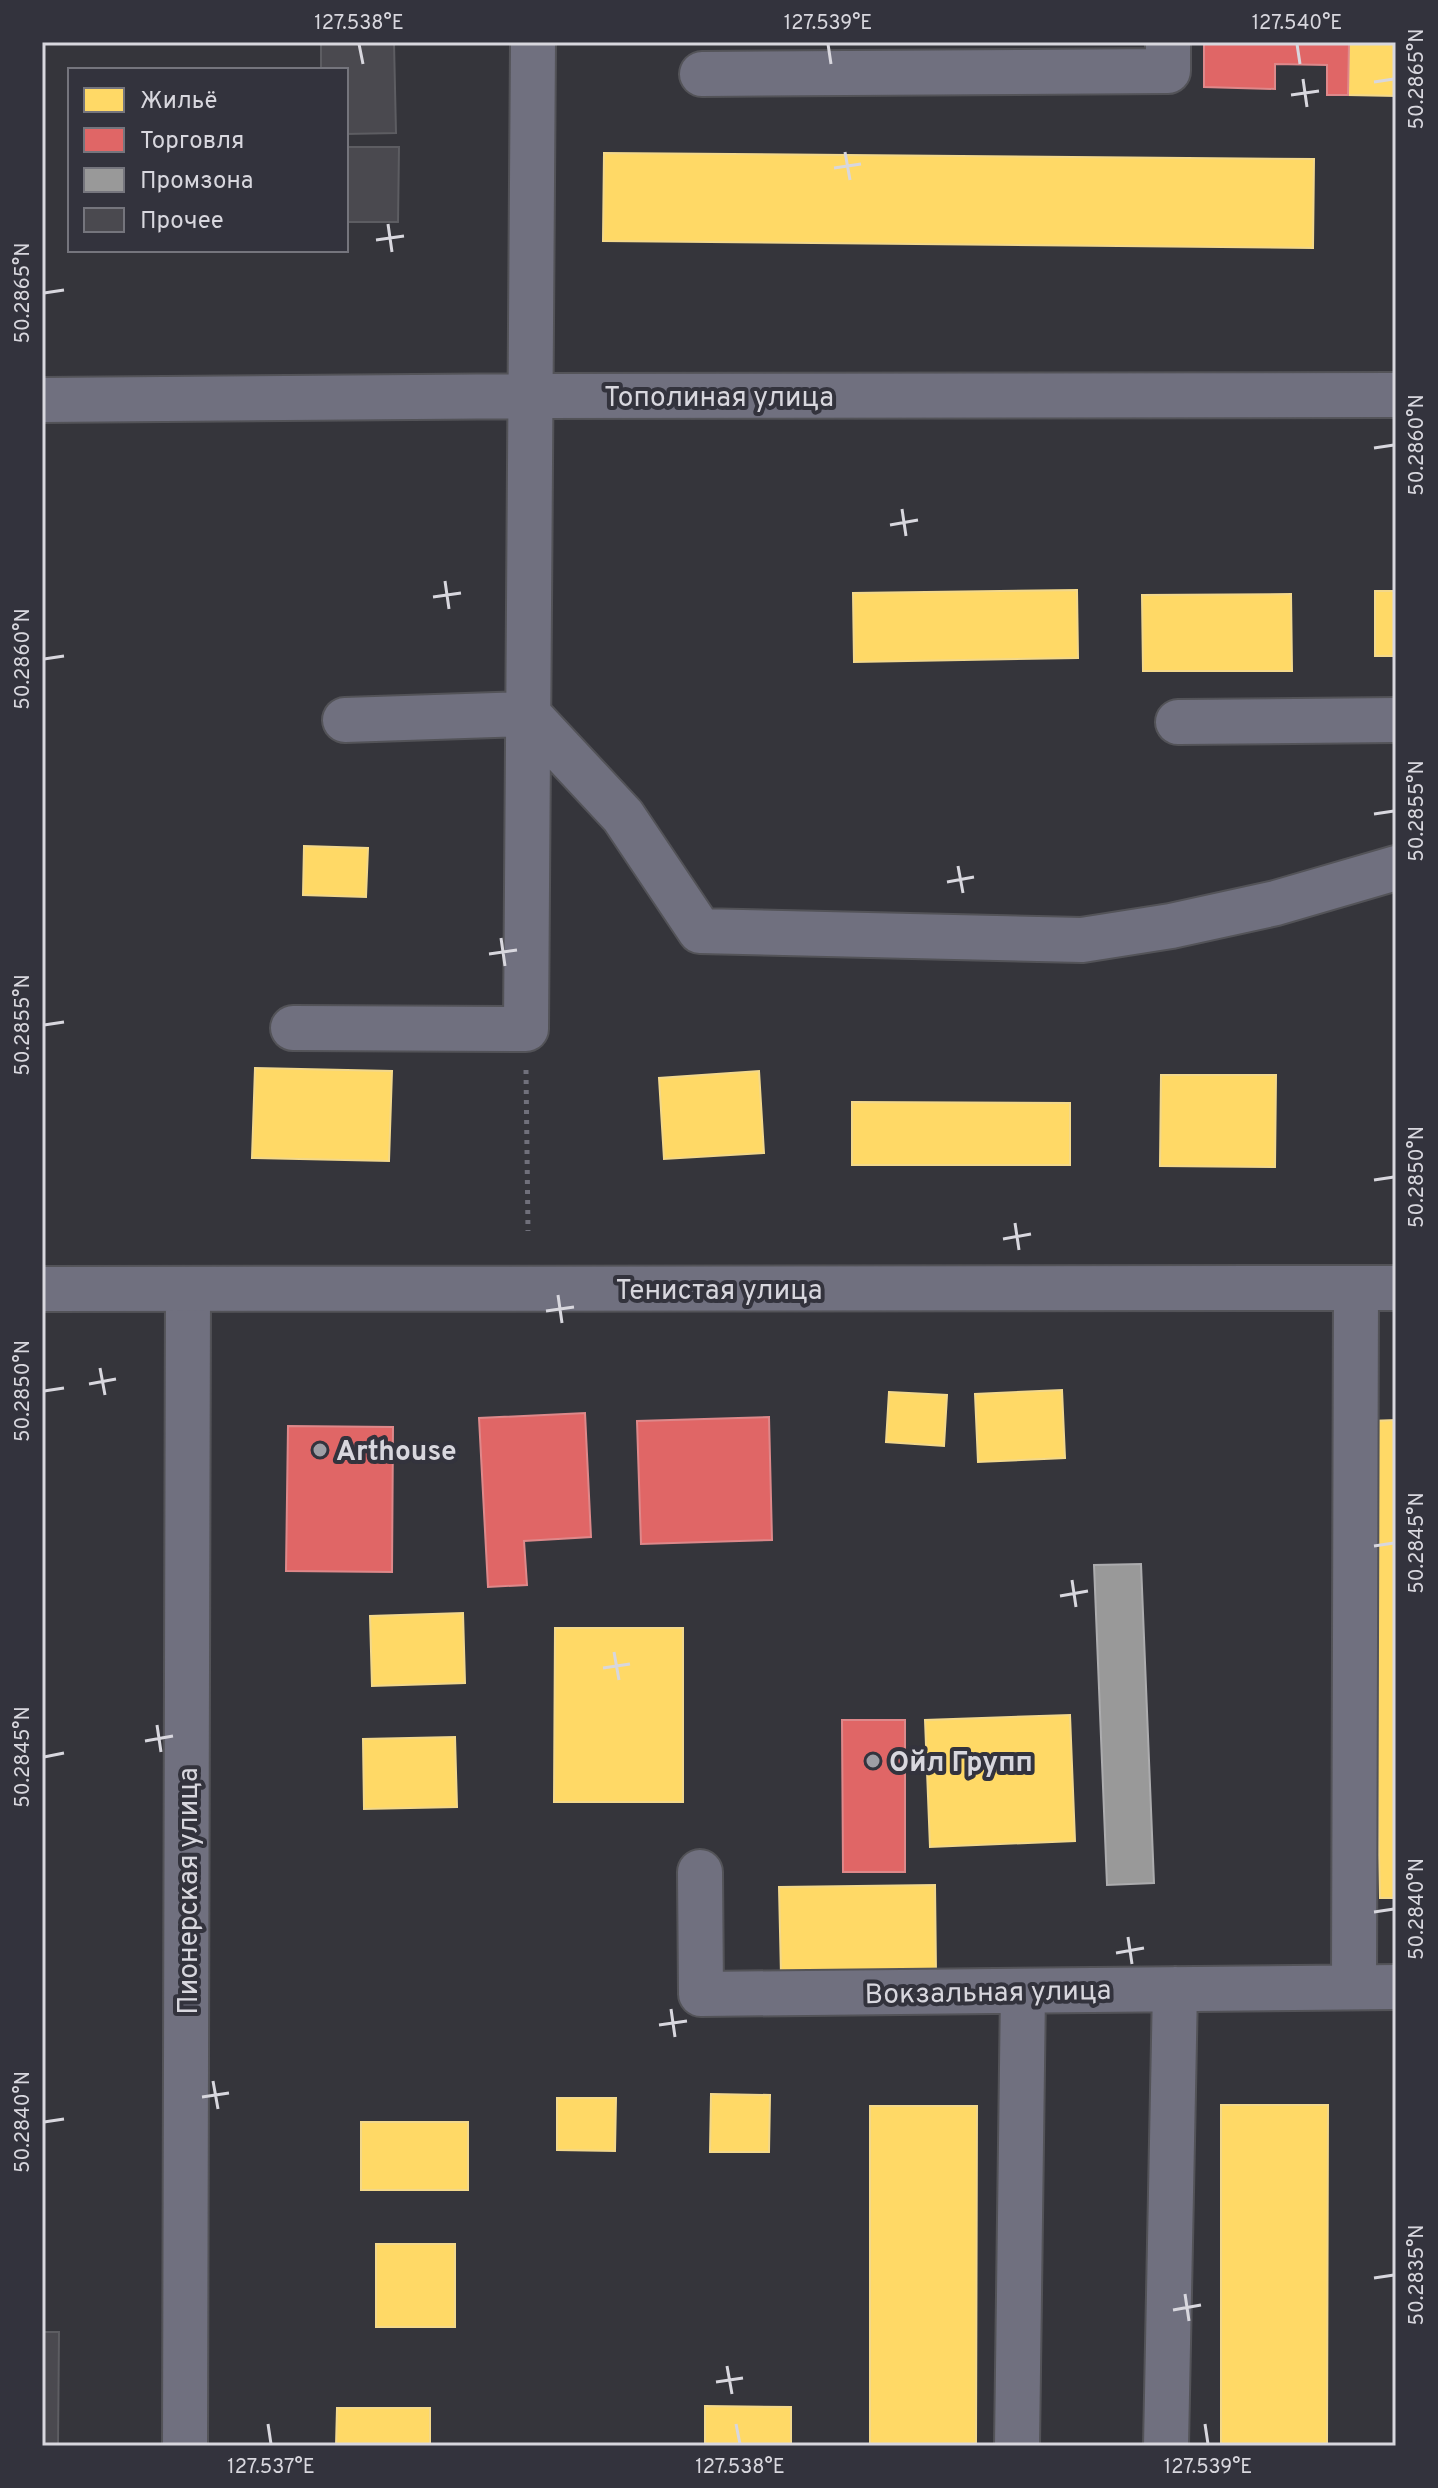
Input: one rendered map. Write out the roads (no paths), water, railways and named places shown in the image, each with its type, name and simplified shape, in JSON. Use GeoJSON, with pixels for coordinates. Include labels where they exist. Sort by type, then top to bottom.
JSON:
{"type":"FeatureCollection","features":[{"type":"Feature","properties":{"kind":"street"},"geometry":{"type":"LineString","coordinates":[[293,1028],[526,1029],[533,42]]}},
{"type":"Feature","properties":{"kind":"street"},"geometry":{"type":"LineString","coordinates":[[702,74],[1168,71],[1168,42]]}},
{"type":"Feature","properties":{"kind":"street","name":"Тополиная улица"},"geometry":{"type":"LineString","coordinates":[[42,400],[1396,395]]}},
{"type":"Feature","properties":{"kind":"street"},"geometry":{"type":"LineString","coordinates":[[345,720],[528,714],[623,816],[700,931],[1082,940],[1171,926],[1276,903],[1396,868]]}},
{"type":"Feature","properties":{"kind":"street"},"geometry":{"type":"LineString","coordinates":[[1178,722],[1396,720]]}},
{"type":"Feature","properties":{"kind":"street"},"geometry":{"type":"LineString","coordinates":[[1375,1987],[1376,1288]]}},
{"type":"Feature","properties":{"kind":"street","name":"Тенистая улица"},"geometry":{"type":"LineString","coordinates":[[42,1289],[1376,1288]]}},
{"type":"Feature","properties":{"kind":"street","name":"Пионерская улица"},"geometry":{"type":"LineString","coordinates":[[185,2446],[188,1289]]}},
{"type":"Feature","properties":{"kind":"street","name":"Вокзальная улица"},"geometry":{"type":"LineString","coordinates":[[700,1872],[701,1994],[1375,1987]]}},
{"type":"Feature","properties":{"kind":"street"},"geometry":{"type":"LineString","coordinates":[[1166,2446],[1175,1989]]}},
{"type":"Feature","properties":{"kind":"street"},"geometry":{"type":"LineString","coordinates":[[1017,2446],[1023,1991]]}},
{"type":"Feature","properties":{"kind":"place","name":"Arthouse"},"geometry":{"type":"Point","coordinates":[320,1450]}},
{"type":"Feature","properties":{"kind":"place","name":"Ойл Групп"},"geometry":{"type":"Point","coordinates":[873,1761]}}]}
